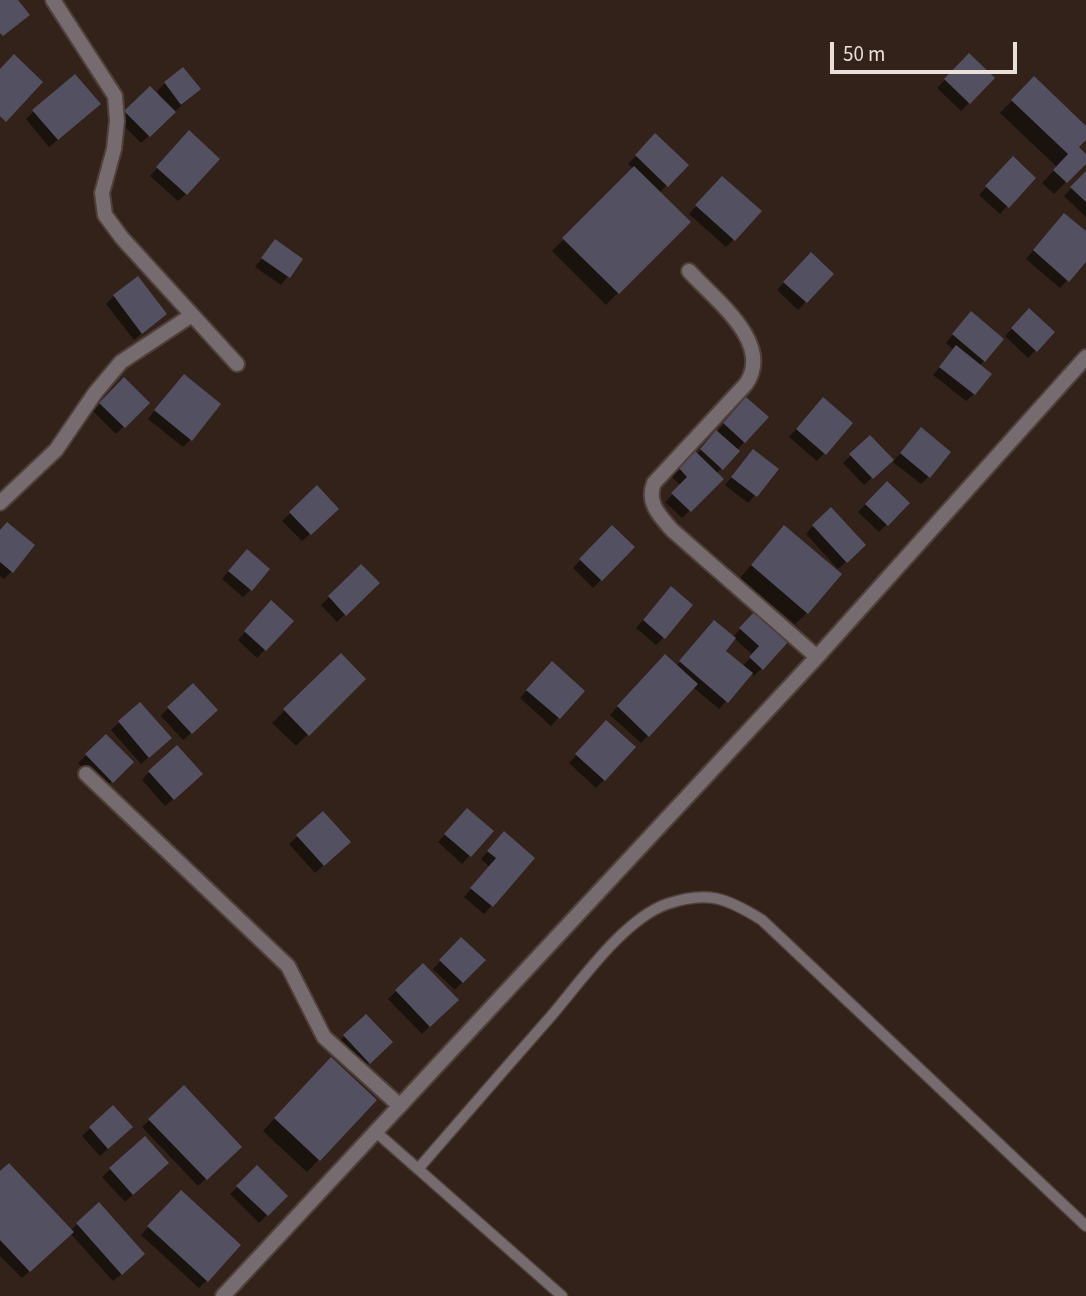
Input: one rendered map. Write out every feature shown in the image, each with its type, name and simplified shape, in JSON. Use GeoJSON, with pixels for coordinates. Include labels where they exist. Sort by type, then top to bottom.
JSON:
{"type":"FeatureCollection","features":[{"type":"Feature","properties":{"kind":"street"},"geometry":{"type":"LineString","coordinates":[[53,0],[115,96],[115,140],[102,193],[105,215],[111,225],[237,365]]}},
{"type":"Feature","properties":{"kind":"street"},"geometry":{"type":"LineString","coordinates":[[689,271],[750,339],[755,356],[754,367],[746,384],[654,483],[651,490],[654,508],[672,530],[817,657]]}},
{"type":"Feature","properties":{"kind":"street"},"geometry":{"type":"LineString","coordinates":[[0,503],[56,450],[95,393],[121,362],[192,316]]}},
{"type":"Feature","properties":{"kind":"street"},"geometry":{"type":"LineString","coordinates":[[223,1296],[817,657],[1086,357]]}},
{"type":"Feature","properties":{"kind":"street"},"geometry":{"type":"LineString","coordinates":[[86,774],[288,966],[324,1037],[400,1106]]}},
{"type":"Feature","properties":{"kind":"lane"},"geometry":{"type":"LineString","coordinates":[[418,1169],[620,937],[664,905],[712,895],[738,905],[762,920],[1086,1226]]}},
{"type":"Feature","properties":{"kind":"lane"},"geometry":{"type":"LineString","coordinates":[[376,1132],[562,1296]]}},
{"type":"Feature","properties":{"kind":"building"},"geometry":{"type":"Polygon","coordinates":[[[0,0],[18,0],[30,15],[3,36],[0,33],[0,0]]]}},
{"type":"Feature","properties":{"kind":"building"},"geometry":{"type":"Polygon","coordinates":[[[969,53],[995,78],[970,104],[944,79],[969,53]]]}},
{"type":"Feature","properties":{"kind":"building"},"geometry":{"type":"Polygon","coordinates":[[[14,54],[43,82],[6,122],[0,116],[0,69],[14,54]]]}},
{"type":"Feature","properties":{"kind":"building"},"geometry":{"type":"Polygon","coordinates":[[[183,67],[201,89],[181,105],[164,82],[183,67]]]}},
{"type":"Feature","properties":{"kind":"building"},"geometry":{"type":"Polygon","coordinates":[[[75,74],[101,104],[58,140],[32,110],[75,74]]]}},
{"type":"Feature","properties":{"kind":"building"},"geometry":{"type":"Polygon","coordinates":[[[1034,76],[1086,126],[1086,140],[1079,147],[1086,154],[1086,164],[1067,183],[1053,170],[1068,154],[1011,100],[1034,76]]]}},
{"type":"Feature","properties":{"kind":"building"},"geometry":{"type":"Polygon","coordinates":[[[150,86],[176,112],[150,137],[124,111],[150,86]]]}},
{"type":"Feature","properties":{"kind":"building"},"geometry":{"type":"Polygon","coordinates":[[[189,130],[220,159],[187,195],[156,167],[189,130]]]}},
{"type":"Feature","properties":{"kind":"building"},"geometry":{"type":"Polygon","coordinates":[[[655,133],[689,165],[668,187],[635,155],[655,133]]]}},
{"type":"Feature","properties":{"kind":"building"},"geometry":{"type":"Polygon","coordinates":[[[1013,156],[1036,178],[1009,208],[985,186],[1013,156]]]}},
{"type":"Feature","properties":{"kind":"building"},"geometry":{"type":"Polygon","coordinates":[[[634,166],[691,222],[619,294],[562,238],[634,166]]]}},
{"type":"Feature","properties":{"kind":"building"},"geometry":{"type":"Polygon","coordinates":[[[1086,171],[1086,202],[1070,187],[1086,171]]]}},
{"type":"Feature","properties":{"kind":"building"},"geometry":{"type":"Polygon","coordinates":[[[722,176],[762,211],[735,241],[695,205],[722,176]]]}},
{"type":"Feature","properties":{"kind":"building"},"geometry":{"type":"Polygon","coordinates":[[[1064,213],[1086,231],[1086,262],[1069,282],[1033,250],[1064,213]]]}},
{"type":"Feature","properties":{"kind":"building"},"geometry":{"type":"Polygon","coordinates":[[[275,239],[303,259],[290,278],[261,258],[275,239]]]}},
{"type":"Feature","properties":{"kind":"building"},"geometry":{"type":"Polygon","coordinates":[[[811,252],[834,274],[807,303],[783,282],[811,252]]]}},
{"type":"Feature","properties":{"kind":"building"},"geometry":{"type":"Polygon","coordinates":[[[138,276],[167,314],[142,334],[113,295],[138,276]]]}},
{"type":"Feature","properties":{"kind":"building"},"geometry":{"type":"Polygon","coordinates":[[[1029,308],[1055,332],[1037,352],[1011,328],[1029,308]]]}},
{"type":"Feature","properties":{"kind":"building"},"geometry":{"type":"Polygon","coordinates":[[[971,311],[1004,339],[985,362],[952,334],[971,311]]]}},
{"type":"Feature","properties":{"kind":"building"},"geometry":{"type":"Polygon","coordinates":[[[956,345],[992,374],[975,395],[939,367],[956,345]]]}},
{"type":"Feature","properties":{"kind":"building"},"geometry":{"type":"Polygon","coordinates":[[[184,374],[221,404],[192,441],[154,410],[184,374]]]}},
{"type":"Feature","properties":{"kind":"building"},"geometry":{"type":"Polygon","coordinates":[[[124,377],[150,403],[125,428],[99,403],[124,377]]]}},
{"type":"Feature","properties":{"kind":"building"},"geometry":{"type":"Polygon","coordinates":[[[746,397],[769,417],[745,443],[723,423],[746,397]]]}},
{"type":"Feature","properties":{"kind":"building"},"geometry":{"type":"Polygon","coordinates":[[[823,397],[853,423],[826,455],[796,429],[823,397]]]}},
{"type":"Feature","properties":{"kind":"building"},"geometry":{"type":"Polygon","coordinates":[[[921,427],[951,452],[930,478],[900,453],[921,427]]]}},
{"type":"Feature","properties":{"kind":"building"},"geometry":{"type":"Polygon","coordinates":[[[716,430],[740,451],[723,470],[700,449],[716,430]]]}},
{"type":"Feature","properties":{"kind":"building"},"geometry":{"type":"Polygon","coordinates":[[[870,435],[894,460],[873,479],[849,454],[870,435]]]}},
{"type":"Feature","properties":{"kind":"building"},"geometry":{"type":"Polygon","coordinates":[[[753,449],[779,469],[757,497],[731,477],[753,449]]]}},
{"type":"Feature","properties":{"kind":"building"},"geometry":{"type":"Polygon","coordinates":[[[694,450],[724,479],[691,512],[671,493],[687,477],[678,467],[694,450]]]}},
{"type":"Feature","properties":{"kind":"building"},"geometry":{"type":"Polygon","coordinates":[[[887,481],[910,503],[888,526],[865,504],[887,481]]]}},
{"type":"Feature","properties":{"kind":"building"},"geometry":{"type":"Polygon","coordinates":[[[317,485],[339,509],[311,535],[289,512],[317,485]]]}},
{"type":"Feature","properties":{"kind":"building"},"geometry":{"type":"Polygon","coordinates":[[[831,507],[866,545],[847,563],[812,525],[831,507]]]}},
{"type":"Feature","properties":{"kind":"building"},"geometry":{"type":"Polygon","coordinates":[[[7,522],[35,545],[13,573],[0,562],[0,530],[7,522]]]}},
{"type":"Feature","properties":{"kind":"building"},"geometry":{"type":"Polygon","coordinates":[[[612,525],[635,547],[602,581],[579,559],[612,525]]]}},
{"type":"Feature","properties":{"kind":"building"},"geometry":{"type":"Polygon","coordinates":[[[784,525],[842,574],[808,614],[751,565],[784,525]]]}},
{"type":"Feature","properties":{"kind":"building"},"geometry":{"type":"Polygon","coordinates":[[[247,549],[270,569],[252,591],[228,571],[247,549]]]}},
{"type":"Feature","properties":{"kind":"building"},"geometry":{"type":"Polygon","coordinates":[[[361,564],[380,583],[346,616],[328,596],[361,564]]]}},
{"type":"Feature","properties":{"kind":"building"},"geometry":{"type":"Polygon","coordinates":[[[671,586],[693,605],[665,639],[643,620],[671,586]]]}},
{"type":"Feature","properties":{"kind":"building"},"geometry":{"type":"Polygon","coordinates":[[[271,600],[294,621],[266,651],[244,631],[271,600]]]}},
{"type":"Feature","properties":{"kind":"building"},"geometry":{"type":"Polygon","coordinates":[[[755,611],[789,641],[763,670],[749,657],[759,646],[739,628],[755,611]]]}},
{"type":"Feature","properties":{"kind":"building"},"geometry":{"type":"Polygon","coordinates":[[[714,620],[736,638],[726,651],[753,673],[728,703],[679,661],[714,620]]]}},
{"type":"Feature","properties":{"kind":"building"},"geometry":{"type":"Polygon","coordinates":[[[341,653],[366,679],[309,736],[283,709],[341,653]]]}},
{"type":"Feature","properties":{"kind":"building"},"geometry":{"type":"Polygon","coordinates":[[[665,654],[698,684],[649,737],[617,706],[665,654]]]}},
{"type":"Feature","properties":{"kind":"building"},"geometry":{"type":"Polygon","coordinates":[[[552,661],[585,691],[560,719],[526,690],[552,661]]]}},
{"type":"Feature","properties":{"kind":"building"},"geometry":{"type":"Polygon","coordinates":[[[193,683],[218,710],[192,734],[167,707],[193,683]]]}},
{"type":"Feature","properties":{"kind":"building"},"geometry":{"type":"Polygon","coordinates":[[[140,702],[172,738],[149,758],[118,721],[140,702]]]}},
{"type":"Feature","properties":{"kind":"building"},"geometry":{"type":"Polygon","coordinates":[[[606,720],[636,747],[605,781],[575,754],[606,720]]]}},
{"type":"Feature","properties":{"kind":"building"},"geometry":{"type":"Polygon","coordinates":[[[106,734],[134,762],[113,783],[85,754],[106,734]]]}},
{"type":"Feature","properties":{"kind":"building"},"geometry":{"type":"Polygon","coordinates":[[[177,745],[203,774],[174,800],[148,771],[177,745]]]}},
{"type":"Feature","properties":{"kind":"building"},"geometry":{"type":"Polygon","coordinates":[[[467,808],[494,831],[471,857],[444,834],[467,808]]]}},
{"type":"Feature","properties":{"kind":"building"},"geometry":{"type":"Polygon","coordinates":[[[323,811],[351,842],[324,866],[296,835],[323,811]]]}},
{"type":"Feature","properties":{"kind":"building"},"geometry":{"type":"Polygon","coordinates":[[[504,831],[535,858],[493,907],[470,888],[496,858],[487,851],[504,831]]]}},
{"type":"Feature","properties":{"kind":"building"},"geometry":{"type":"Polygon","coordinates":[[[461,937],[486,960],[463,983],[439,960],[461,937]]]}},
{"type":"Feature","properties":{"kind":"building"},"geometry":{"type":"Polygon","coordinates":[[[423,963],[459,1000],[430,1027],[395,990],[423,963]]]}},
{"type":"Feature","properties":{"kind":"building"},"geometry":{"type":"Polygon","coordinates":[[[366,1014],[393,1042],[370,1064],[343,1035],[366,1014]]]}},
{"type":"Feature","properties":{"kind":"building"},"geometry":{"type":"Polygon","coordinates":[[[331,1057],[377,1100],[320,1161],[274,1118],[331,1057]]]}},
{"type":"Feature","properties":{"kind":"building"},"geometry":{"type":"Polygon","coordinates":[[[184,1085],[242,1147],[207,1180],[148,1119],[184,1085]]]}},
{"type":"Feature","properties":{"kind":"building"},"geometry":{"type":"Polygon","coordinates":[[[113,1105],[133,1127],[108,1149],[89,1127],[113,1105]]]}},
{"type":"Feature","properties":{"kind":"building"},"geometry":{"type":"Polygon","coordinates":[[[145,1136],[169,1163],[133,1195],[109,1168],[145,1136]]]}},
{"type":"Feature","properties":{"kind":"building"},"geometry":{"type":"Polygon","coordinates":[[[9,1163],[74,1232],[30,1272],[0,1240],[0,1171],[9,1163]]]}},
{"type":"Feature","properties":{"kind":"building"},"geometry":{"type":"Polygon","coordinates":[[[257,1165],[288,1196],[268,1216],[236,1186],[257,1165]]]}},
{"type":"Feature","properties":{"kind":"building"},"geometry":{"type":"Polygon","coordinates":[[[181,1190],[241,1245],[208,1282],[147,1226],[181,1190]]]}},
{"type":"Feature","properties":{"kind":"building"},"geometry":{"type":"Polygon","coordinates":[[[99,1202],[145,1254],[122,1275],[76,1223],[99,1202]]]}}]}
